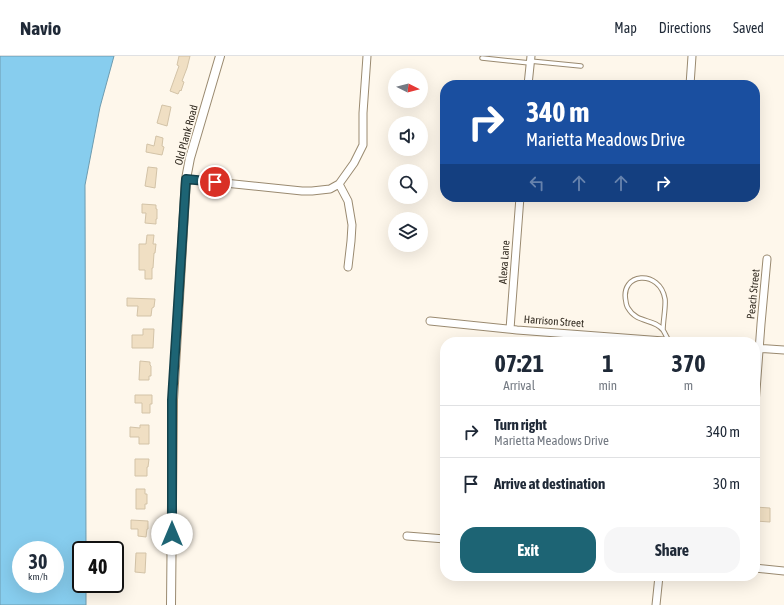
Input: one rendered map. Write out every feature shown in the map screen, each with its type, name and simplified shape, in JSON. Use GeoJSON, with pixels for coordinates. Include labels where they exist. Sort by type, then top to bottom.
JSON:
{"type":"FeatureCollection","features":[{"type":"Feature","properties":{"kind":"street","name":"Old Plank Road"},"geometry":{"type":"LineString","coordinates":[[171,605],[172,400],[186,179],[190,158],[220,56]]}},
{"type":"Feature","properties":{"kind":"street"},"geometry":{"type":"LineString","coordinates":[[186,179],[302,191],[330,189],[339,184],[354,163],[363,145],[363,113],[367,56]]}},
{"type":"Feature","properties":{"kind":"street"},"geometry":{"type":"LineString","coordinates":[[690,80],[692,56]]}},
{"type":"Feature","properties":{"kind":"street"},"geometry":{"type":"LineString","coordinates":[[528,80],[530,60]]}},
{"type":"Feature","properties":{"kind":"street"},"geometry":{"type":"LineString","coordinates":[[339,184],[348,201],[352,225],[348,267]]}},
{"type":"Feature","properties":{"kind":"street","name":"Alexa Lane"},"geometry":{"type":"LineString","coordinates":[[510,329],[520,202]]}},
{"type":"Feature","properties":{"kind":"street","name":"Peach Street"},"geometry":{"type":"LineString","coordinates":[[758,337],[768,259]]}},
{"type":"Feature","properties":{"kind":"street","name":"Harrison Street"},"geometry":{"type":"LineString","coordinates":[[430,321],[610,337]]}},
{"type":"Feature","properties":{"kind":"street"},"geometry":{"type":"LineString","coordinates":[[760,348],[784,350]]}},
{"type":"Feature","properties":{"kind":"street"},"geometry":{"type":"LineString","coordinates":[[407,536],[440,539]]}},
{"type":"Feature","properties":{"kind":"street"},"geometry":{"type":"LineString","coordinates":[[760,569],[784,571]]}},
{"type":"Feature","properties":{"kind":"street"},"geometry":{"type":"LineString","coordinates":[[656,605],[658,581]]}},
{"type":"Feature","properties":{"kind":"lane"},"geometry":{"type":"LineString","coordinates":[[482,58],[530,60],[581,66]]}},
{"type":"Feature","properties":{"kind":"lane"},"geometry":{"type":"LineString","coordinates":[[663,330],[665,299],[659,285],[648,278],[635,280],[627,286],[624,294],[627,307],[635,317],[656,324],[668,337]]}},
{"type":"Feature","properties":{"kind":"water"},"geometry":{"type":"Polygon","coordinates":[[[0,56],[114,56],[100,107],[85,185],[86,541],[72,541],[72,593],[86,593],[86,605],[0,605],[0,56]]]}},
{"type":"Feature","properties":{"kind":"building"},"geometry":{"type":"Polygon","coordinates":[[[179,56],[190,56],[182,81],[184,82],[181,91],[180,90],[178,94],[170,91],[179,66],[177,65],[179,56]]]}},
{"type":"Feature","properties":{"kind":"building"},"geometry":{"type":"Polygon","coordinates":[[[162,105],[171,107],[167,126],[157,123],[162,105]]]}},
{"type":"Feature","properties":{"kind":"building"},"geometry":{"type":"Polygon","coordinates":[[[156,136],[163,138],[162,146],[164,147],[162,155],[146,152],[147,144],[154,146],[156,136]]]}},
{"type":"Feature","properties":{"kind":"building"},"geometry":{"type":"Polygon","coordinates":[[[148,167],[157,168],[155,188],[145,186],[148,167]]]}},
{"type":"Feature","properties":{"kind":"building"},"geometry":{"type":"Polygon","coordinates":[[[142,204],[156,205],[156,224],[145,223],[146,213],[142,213],[142,204]]]}},
{"type":"Feature","properties":{"kind":"building"},"geometry":{"type":"Polygon","coordinates":[[[147,235],[154,235],[153,244],[156,244],[152,268],[152,279],[145,279],[145,270],[139,270],[139,244],[146,244],[147,235]]]}},
{"type":"Feature","properties":{"kind":"building"},"geometry":{"type":"Polygon","coordinates":[[[127,298],[155,299],[151,316],[137,316],[138,306],[127,306],[127,298]]]}},
{"type":"Feature","properties":{"kind":"building"},"geometry":{"type":"Polygon","coordinates":[[[143,329],[154,329],[153,348],[132,348],[132,335],[143,335],[143,329]]]}},
{"type":"Feature","properties":{"kind":"building"},"geometry":{"type":"Polygon","coordinates":[[[140,361],[150,362],[151,376],[149,376],[149,380],[139,380],[140,361]]]}},
{"type":"Feature","properties":{"kind":"building"},"geometry":{"type":"Polygon","coordinates":[[[135,395],[152,395],[150,413],[142,413],[142,403],[135,403],[135,395]]]}},
{"type":"Feature","properties":{"kind":"building"},"geometry":{"type":"Polygon","coordinates":[[[140,425],[149,425],[149,444],[139,444],[139,437],[130,437],[130,427],[140,428],[140,425]]]}},
{"type":"Feature","properties":{"kind":"building"},"geometry":{"type":"Polygon","coordinates":[[[135,459],[149,459],[147,476],[135,476],[135,459]]]}},
{"type":"Feature","properties":{"kind":"building"},"geometry":{"type":"Polygon","coordinates":[[[136,489],[145,489],[145,494],[147,494],[147,504],[145,504],[145,509],[136,509],[136,489]]]}},
{"type":"Feature","properties":{"kind":"building"},"geometry":{"type":"Polygon","coordinates":[[[760,507],[770,508],[770,522],[760,521],[760,507]]]}},
{"type":"Feature","properties":{"kind":"building"},"geometry":{"type":"Polygon","coordinates":[[[131,520],[148,521],[146,537],[138,536],[138,529],[131,529],[131,520]]]}},
{"type":"Feature","properties":{"kind":"building"},"geometry":{"type":"Polygon","coordinates":[[[136,553],[146,553],[145,573],[135,572],[136,553]]]}},
{"type":"Feature","properties":{"kind":"route"},"geometry":{"type":"LineString","coordinates":[[172,534],[172,400],[186,179],[215,182]]}}]}
